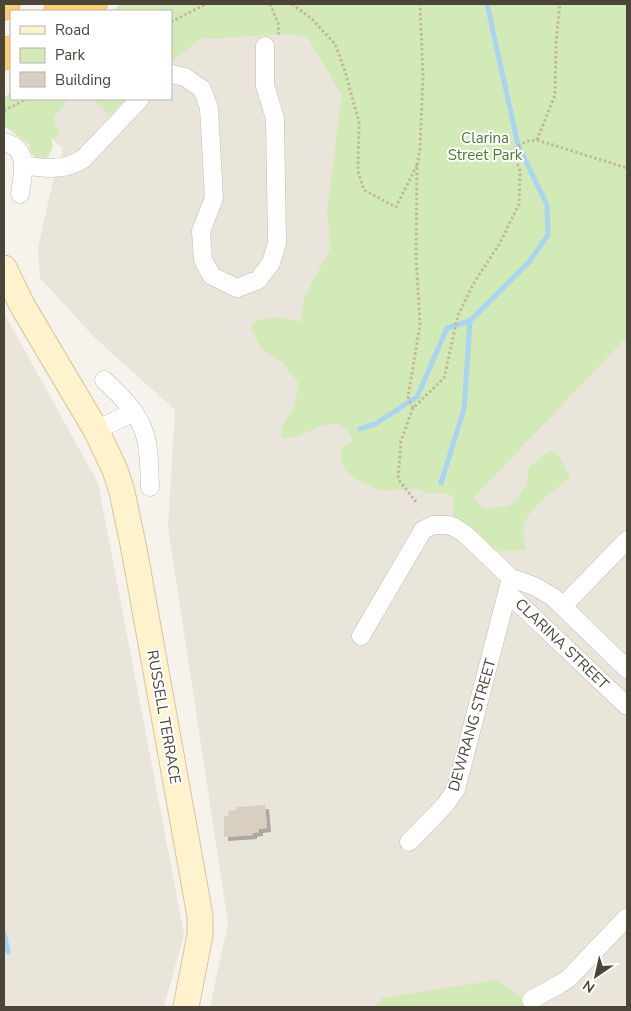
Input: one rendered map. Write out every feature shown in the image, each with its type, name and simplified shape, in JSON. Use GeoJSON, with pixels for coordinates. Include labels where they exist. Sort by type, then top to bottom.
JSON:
{"type":"FeatureCollection","features":[{"type":"Feature","properties":{"kind":"main road","name":"RUSSELL TERRACE"},"geometry":{"type":"LineString","coordinates":[[4,268],[22,305],[96,430],[115,470],[126,511],[200,916],[200,935],[186,1007]]}},
{"type":"Feature","properties":{"kind":"street"},"geometry":{"type":"LineString","coordinates":[[172,74],[184,77],[202,89],[209,108],[214,198],[201,232],[202,260],[212,276],[237,288],[258,280],[271,263],[278,242],[276,118],[265,86],[265,46]]}},
{"type":"Feature","properties":{"kind":"street"},"geometry":{"type":"LineString","coordinates":[[24,165],[46,168],[76,163],[84,158],[139,100]]}},
{"type":"Feature","properties":{"kind":"street"},"geometry":{"type":"LineString","coordinates":[[4,142],[18,148],[22,155],[24,165],[20,194]]}},
{"type":"Feature","properties":{"kind":"street"},"geometry":{"type":"LineString","coordinates":[[104,380],[124,399],[134,412],[145,435],[150,486]]}},
{"type":"Feature","properties":{"kind":"street"},"geometry":{"type":"LineString","coordinates":[[96,430],[134,412]]}},
{"type":"Feature","properties":{"kind":"street","name":"CLARINA STREET"},"geometry":{"type":"LineString","coordinates":[[361,636],[421,533],[428,527],[436,525],[450,526],[465,534],[510,585],[627,706]]}},
{"type":"Feature","properties":{"kind":"street"},"geometry":{"type":"LineString","coordinates":[[563,606],[627,540]]}},
{"type":"Feature","properties":{"kind":"street","name":"CLARINA STREET"},"geometry":{"type":"LineString","coordinates":[[510,585],[539,589],[563,606],[627,670]]}},
{"type":"Feature","properties":{"kind":"street","name":"DEWRANG STREET"},"geometry":{"type":"LineString","coordinates":[[409,842],[445,805],[456,789],[510,585]]}},
{"type":"Feature","properties":{"kind":"street"},"geometry":{"type":"LineString","coordinates":[[531,1000],[548,992],[569,978],[627,918]]}},
{"type":"Feature","properties":{"kind":"path"},"geometry":{"type":"LineString","coordinates":[[172,21],[206,4]]}},
{"type":"Feature","properties":{"kind":"path"},"geometry":{"type":"LineString","coordinates":[[265,46],[279,33],[278,23],[270,4]]}},
{"type":"Feature","properties":{"kind":"path"},"geometry":{"type":"LineString","coordinates":[[292,4],[313,20],[335,44],[345,70],[359,122],[358,171],[364,190],[396,207],[418,162]]}},
{"type":"Feature","properties":{"kind":"path"},"geometry":{"type":"LineString","coordinates":[[413,408],[408,397],[420,325],[416,256],[418,162],[423,75],[420,4]]}},
{"type":"Feature","properties":{"kind":"path"},"geometry":{"type":"LineString","coordinates":[[537,140],[555,95],[556,42],[560,4]]}},
{"type":"Feature","properties":{"kind":"path"},"geometry":{"type":"LineString","coordinates":[[4,111],[24,100]]}},
{"type":"Feature","properties":{"kind":"path"},"geometry":{"type":"LineString","coordinates":[[416,502],[398,479],[401,441],[413,408],[444,378],[458,315],[475,281],[500,243],[519,204],[520,171],[512,150],[527,142],[537,140],[627,168]]}},
{"type":"Feature","properties":{"kind":"shaded area"},"geometry":{"type":"Polygon","coordinates":[[[312,33],[342,95],[424,493],[445,493],[627,336],[627,1007],[210,1007],[228,923],[168,527],[175,410],[94,337],[40,278],[38,248],[52,185],[63,149],[31,121],[54,100],[172,100],[172,48],[201,39],[312,33]]]}},
{"type":"Feature","properties":{"kind":"shaded area"},"geometry":{"type":"Polygon","coordinates":[[[4,313],[98,483],[184,934],[164,1007],[4,1007],[4,313]]]}},
{"type":"Feature","properties":{"kind":"green space","name":"Clarina Street Park"},"geometry":{"type":"Polygon","coordinates":[[[121,4],[627,4],[627,337],[474,497],[484,509],[509,506],[527,484],[529,467],[553,450],[561,459],[570,478],[530,513],[523,532],[526,550],[499,551],[477,541],[453,522],[454,497],[445,493],[424,493],[421,489],[379,490],[358,480],[344,469],[340,452],[345,445],[353,442],[347,430],[340,425],[322,426],[292,437],[282,438],[282,426],[294,407],[299,384],[283,363],[261,349],[250,326],[261,319],[267,318],[280,318],[300,322],[305,296],[331,247],[327,214],[342,95],[308,38],[294,34],[201,39],[172,60],[172,10],[113,10],[121,4]]]}},
{"type":"Feature","properties":{"kind":"green space"},"geometry":{"type":"Polygon","coordinates":[[[10,93],[10,100],[67,100],[54,118],[55,126],[60,132],[56,139],[51,140],[53,145],[49,156],[39,161],[31,153],[28,144],[6,127],[4,128],[4,98],[10,93]]]}},
{"type":"Feature","properties":{"kind":"green space"},"geometry":{"type":"Polygon","coordinates":[[[93,100],[125,100],[109,116],[93,100]]]}},
{"type":"Feature","properties":{"kind":"green space"},"geometry":{"type":"Polygon","coordinates":[[[497,980],[536,1007],[375,1007],[382,998],[497,980]]]}},
{"type":"Feature","properties":{"kind":"building"},"geometry":{"type":"Polygon","coordinates":[[[265,805],[267,828],[259,829],[259,832],[253,833],[253,835],[224,837],[224,816],[229,816],[228,811],[237,810],[237,807],[265,805]]]}},
{"type":"Feature","properties":{"kind":"waterway"},"geometry":{"type":"LineString","coordinates":[[441,483],[464,409],[470,321],[529,262],[548,235],[547,205],[518,145],[487,4]]}},
{"type":"Feature","properties":{"kind":"waterway"},"geometry":{"type":"LineString","coordinates":[[360,429],[375,424],[417,397],[447,328],[470,321]]}},
{"type":"Feature","properties":{"kind":"waterway"},"geometry":{"type":"LineString","coordinates":[[4,933],[8,952]]}}]}
